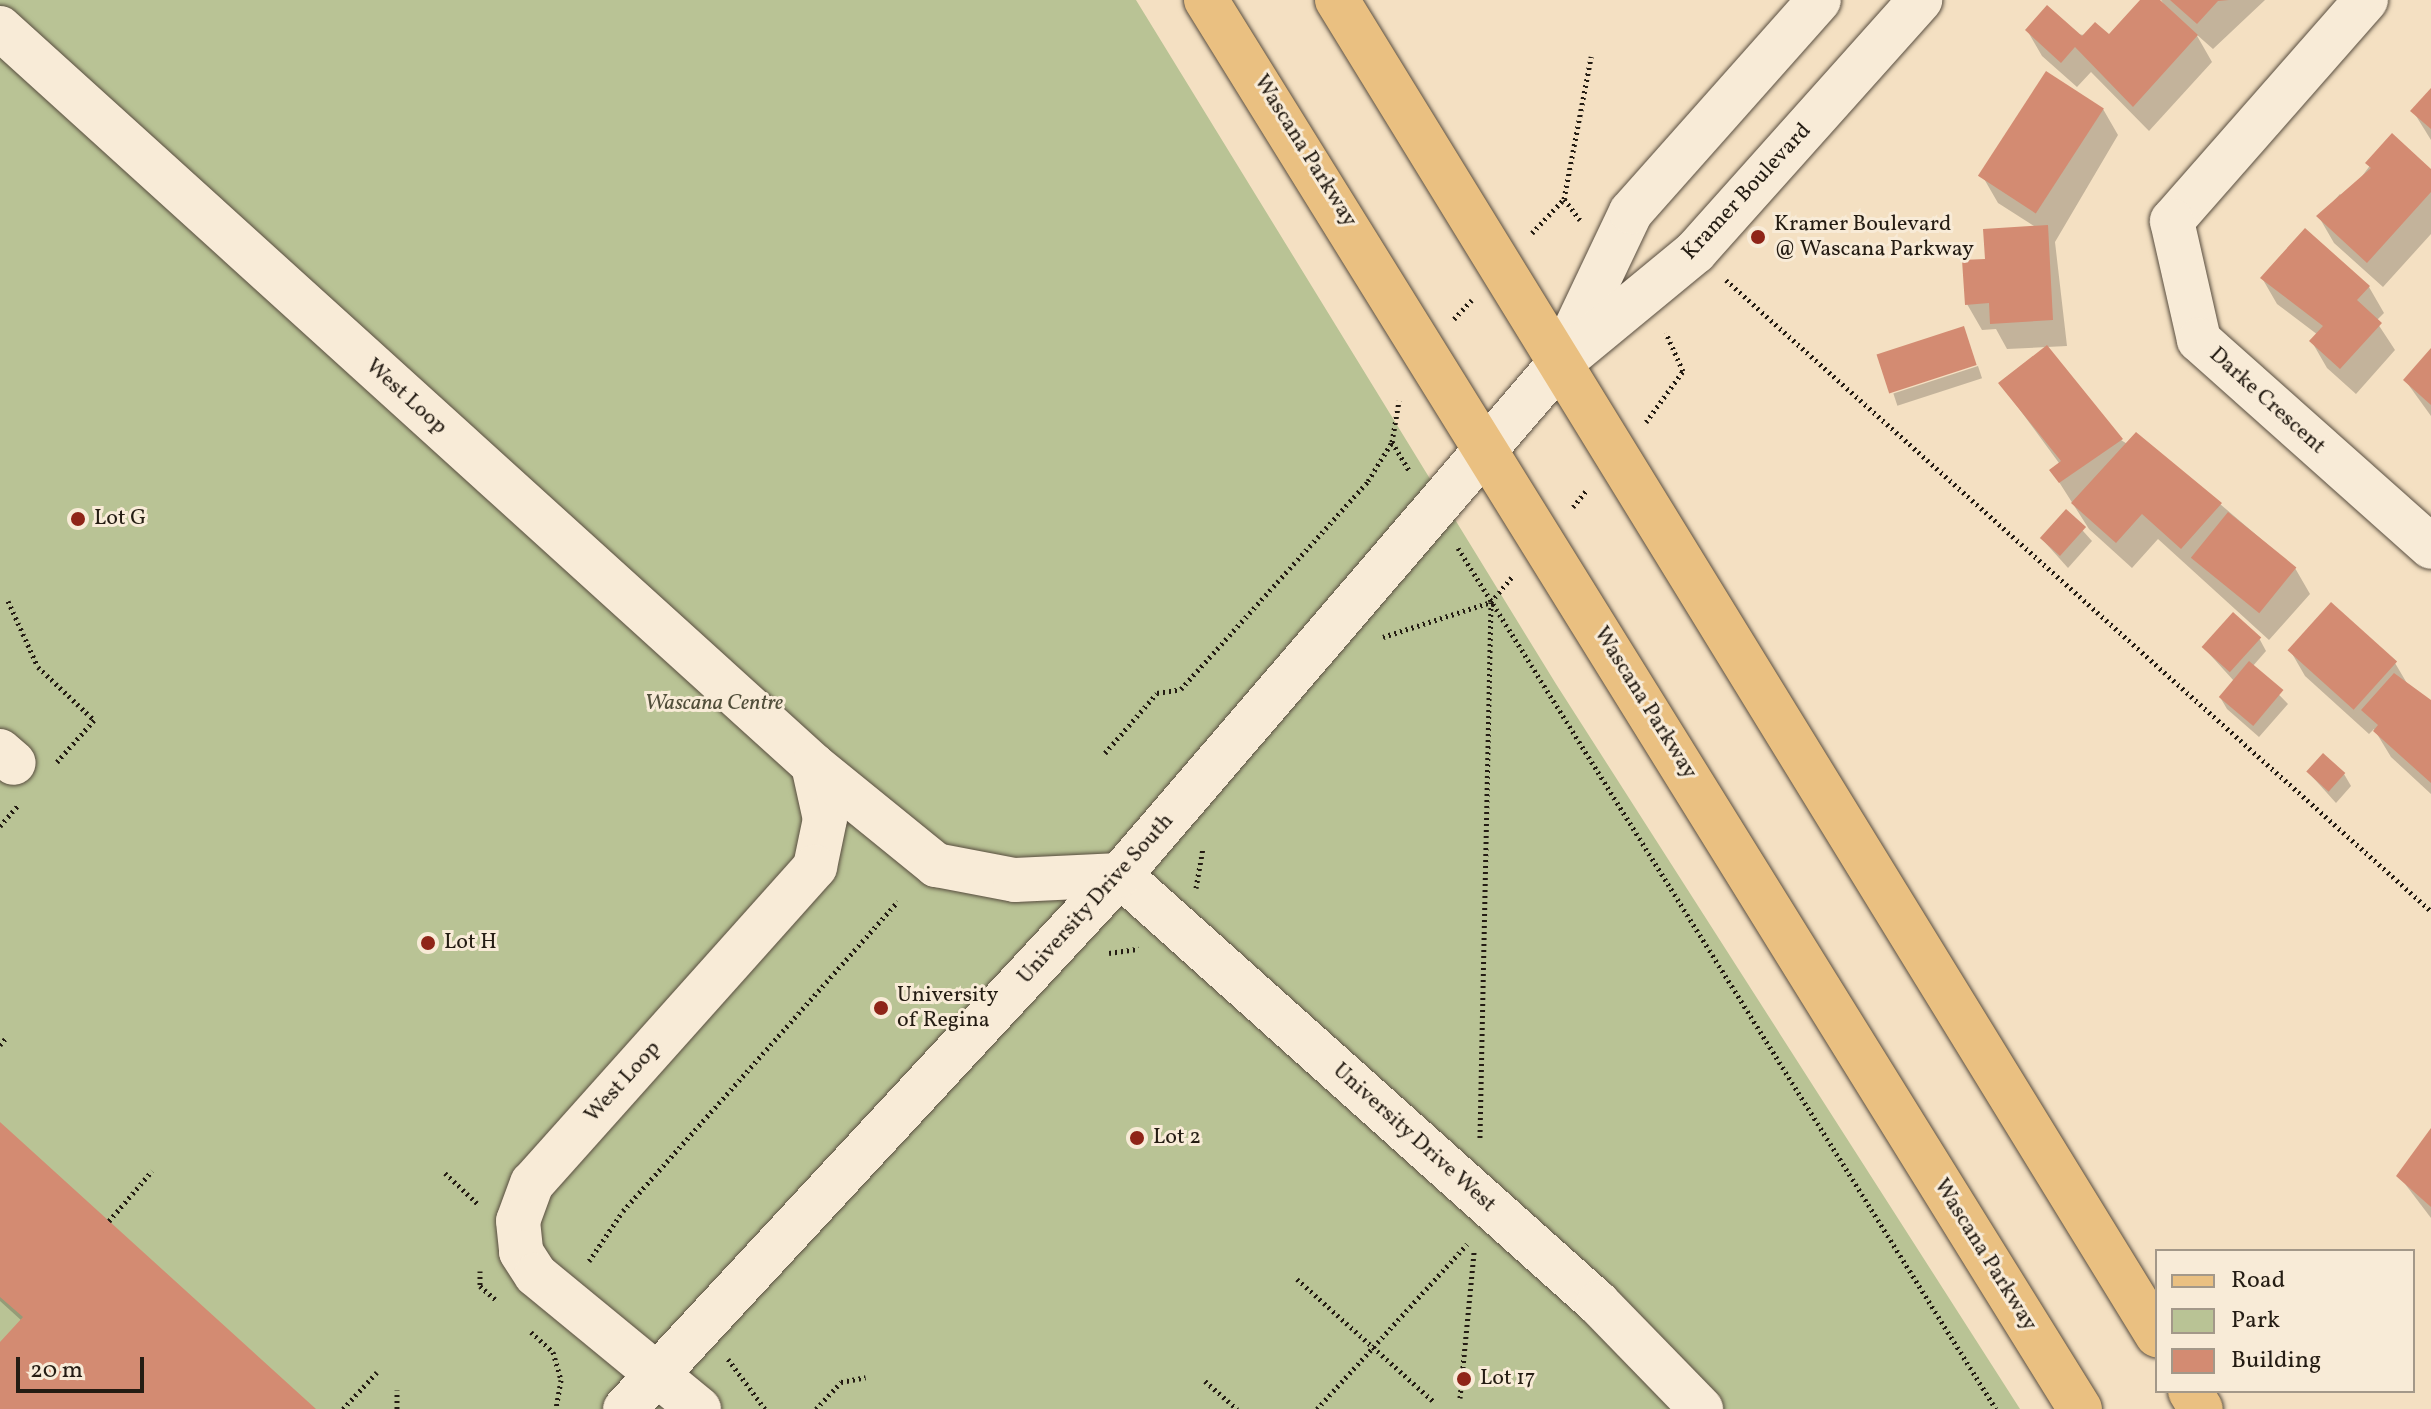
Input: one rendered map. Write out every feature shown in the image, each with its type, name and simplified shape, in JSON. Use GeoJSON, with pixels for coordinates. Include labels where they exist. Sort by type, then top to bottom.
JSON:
{"type":"FeatureCollection","features":[{"type":"Feature","properties":{"kind":"main road","name":"Wascana Parkway"},"geometry":{"type":"LineString","coordinates":[[1206,0],[1427,349],[2080,1409]]}},
{"type":"Feature","properties":{"kind":"main road"},"geometry":{"type":"LineString","coordinates":[[1337,0],[1558,365],[2155,1332]]}},
{"type":"Feature","properties":{"kind":"street","name":"Kramer Boulevard"},"geometry":{"type":"LineString","coordinates":[[1558,365],[1631,212],[1819,0]]}},
{"type":"Feature","properties":{"kind":"street","name":"Kramer Boulevard"},"geometry":{"type":"LineString","coordinates":[[1488,448],[1558,365],[1695,252],[1920,0]]}},
{"type":"Feature","properties":{"kind":"street","name":"Darke Crescent"},"geometry":{"type":"LineString","coordinates":[[2366,0],[2172,221],[2199,340],[2431,547]]}},
{"type":"Feature","properties":{"kind":"street","name":"West Loop"},"geometry":{"type":"LineString","coordinates":[[0,28],[813,765],[936,865],[1015,880],[1120,875]]}},
{"type":"Feature","properties":{"kind":"street","name":"University Drive South"},"geometry":{"type":"LineString","coordinates":[[625,1409],[1120,875],[1488,448]]}},
{"type":"Feature","properties":{"kind":"street","name":"West Loop"},"geometry":{"type":"LineString","coordinates":[[699,1409],[659,1372],[558,1298],[521,1252],[518,1221],[532,1183],[815,867],[825,819],[813,765]]}},
{"type":"Feature","properties":{"kind":"street","name":"University Drive West"},"geometry":{"type":"LineString","coordinates":[[1120,875],[1598,1303],[1701,1409]]}},
{"type":"Feature","properties":{"kind":"path"},"geometry":{"type":"LineString","coordinates":[[1105,753],[1157,693],[1181,689],[1368,481],[1392,442],[1401,404],[1394,386],[1564,199]]}},
{"type":"Feature","properties":{"kind":"path"},"geometry":{"type":"LineString","coordinates":[[1695,252],[2431,911]]}},
{"type":"Feature","properties":{"kind":"path"},"geometry":{"type":"LineString","coordinates":[[1392,442],[1996,1409]]}},
{"type":"Feature","properties":{"kind":"path"},"geometry":{"type":"LineString","coordinates":[[0,826],[22,771],[94,720],[38,667],[8,601]]}},
{"type":"Feature","properties":{"kind":"path"},"geometry":{"type":"LineString","coordinates":[[528,1329],[558,1298],[623,1211],[898,901]]}},
{"type":"Feature","properties":{"kind":"path"},"geometry":{"type":"LineString","coordinates":[[109,1221],[152,1171]]}},
{"type":"Feature","properties":{"kind":"path"},"geometry":{"type":"LineString","coordinates":[[1317,1409],[1475,1236],[1460,1398]]}},
{"type":"Feature","properties":{"kind":"path"},"geometry":{"type":"LineString","coordinates":[[1297,1279],[1433,1401]]}},
{"type":"Feature","properties":{"kind":"path"},"geometry":{"type":"LineString","coordinates":[[726,1355],[765,1409]]}},
{"type":"Feature","properties":{"kind":"path"},"geometry":{"type":"LineString","coordinates":[[343,1409],[377,1372]]}},
{"type":"Feature","properties":{"kind":"path"},"geometry":{"type":"LineString","coordinates":[[816,1409],[841,1382],[866,1377]]}},
{"type":"Feature","properties":{"kind":"path"},"geometry":{"type":"LineString","coordinates":[[1205,1381],[1237,1409]]}},
{"type":"Feature","properties":{"kind":"path"},"geometry":{"type":"LineString","coordinates":[[397,1390],[397,1409]]}},
{"type":"Feature","properties":{"kind":"green space","name":"Wascana Centre"},"geometry":{"type":"Polygon","coordinates":[[[0,0],[1136,0],[1556,684],[2020,1409],[0,1409],[0,0]]]}},
{"type":"Feature","properties":{"kind":"building"},"geometry":{"type":"Polygon","coordinates":[[[2140,0],[2160,0],[2198,35],[2133,107],[2075,47],[2061,63],[2025,30],[2047,5],[2082,36],[2095,22],[2109,34],[2140,0]]]}},
{"type":"Feature","properties":{"kind":"building"},"geometry":{"type":"Polygon","coordinates":[[[2170,0],[2229,0],[2218,1],[2197,24],[2170,0]]]}},
{"type":"Feature","properties":{"kind":"building"},"geometry":{"type":"Polygon","coordinates":[[[2046,71],[2104,109],[2036,213],[1978,176],[2046,71]]]}},
{"type":"Feature","properties":{"kind":"building"},"geometry":{"type":"Polygon","coordinates":[[[2431,88],[2431,129],[2410,111],[2431,88]]]}},
{"type":"Feature","properties":{"kind":"building"},"geometry":{"type":"Polygon","coordinates":[[[2392,133],[2431,169],[2431,192],[2367,263],[2316,216],[2371,168],[2365,163],[2392,133]]]}},
{"type":"Feature","properties":{"kind":"building"},"geometry":{"type":"Polygon","coordinates":[[[2048,225],[2053,320],[1990,324],[1989,303],[1965,305],[1962,260],[1985,259],[1983,229],[2048,225]]]}},
{"type":"Feature","properties":{"kind":"building"},"geometry":{"type":"Polygon","coordinates":[[[2305,228],[2370,286],[2357,300],[2382,323],[2340,369],[2309,341],[2323,326],[2260,278],[2305,228]]]}},
{"type":"Feature","properties":{"kind":"building"},"geometry":{"type":"Polygon","coordinates":[[[1964,326],[1977,365],[1889,393],[1877,354],[1964,326]]]}},
{"type":"Feature","properties":{"kind":"building"},"geometry":{"type":"Polygon","coordinates":[[[2047,345],[2123,439],[2059,483],[2049,470],[2061,461],[1998,383],[2047,345]]]}},
{"type":"Feature","properties":{"kind":"building"},"geometry":{"type":"Polygon","coordinates":[[[2431,348],[2431,405],[2403,380],[2431,348]]]}},
{"type":"Feature","properties":{"kind":"building"},"geometry":{"type":"Polygon","coordinates":[[[2136,432],[2222,503],[2181,549],[2142,514],[2116,543],[2071,503],[2136,432]]]}},
{"type":"Feature","properties":{"kind":"building"},"geometry":{"type":"Polygon","coordinates":[[[2066,509],[2086,527],[2060,556],[2040,538],[2066,509]]]}},
{"type":"Feature","properties":{"kind":"building"},"geometry":{"type":"Polygon","coordinates":[[[2228,512],[2296,567],[2259,613],[2191,558],[2228,512]]]}},
{"type":"Feature","properties":{"kind":"building"},"geometry":{"type":"Polygon","coordinates":[[[2331,602],[2397,662],[2354,710],[2288,650],[2331,602]]]}},
{"type":"Feature","properties":{"kind":"building"},"geometry":{"type":"Polygon","coordinates":[[[2233,612],[2261,637],[2230,672],[2202,647],[2233,612]]]}},
{"type":"Feature","properties":{"kind":"building"},"geometry":{"type":"Polygon","coordinates":[[[2249,661],[2283,690],[2253,726],[2219,697],[2249,661]]]}},
{"type":"Feature","properties":{"kind":"building"},"geometry":{"type":"Polygon","coordinates":[[[2394,673],[2431,700],[2431,783],[2373,731],[2378,725],[2361,710],[2394,673]]]}},
{"type":"Feature","properties":{"kind":"building"},"geometry":{"type":"Polygon","coordinates":[[[2323,753],[2345,773],[2329,792],[2306,772],[2323,753]]]}},
{"type":"Feature","properties":{"kind":"building"},"geometry":{"type":"Polygon","coordinates":[[[0,1122],[316,1409],[0,1409],[0,1342],[23,1317],[0,1297],[0,1122]]]}},
{"type":"Feature","properties":{"kind":"building"},"geometry":{"type":"Polygon","coordinates":[[[2431,1128],[2431,1207],[2396,1176],[2431,1128]]]}},
{"type":"Feature","properties":{"kind":"place","name":"Kramer Boulevard @ Wascana Parkway"},"geometry":{"type":"Point","coordinates":[1758,237]}},
{"type":"Feature","properties":{"kind":"place","name":"Lot G"},"geometry":{"type":"Point","coordinates":[78,519]}},
{"type":"Feature","properties":{"kind":"place","name":"Lot H"},"geometry":{"type":"Point","coordinates":[428,943]}},
{"type":"Feature","properties":{"kind":"place","name":"University of Regina"},"geometry":{"type":"Point","coordinates":[881,1008]}},
{"type":"Feature","properties":{"kind":"place","name":"Lot 2"},"geometry":{"type":"Point","coordinates":[1137,1138]}},
{"type":"Feature","properties":{"kind":"place","name":"Lot 17"},"geometry":{"type":"Point","coordinates":[1464,1379]}}]}
